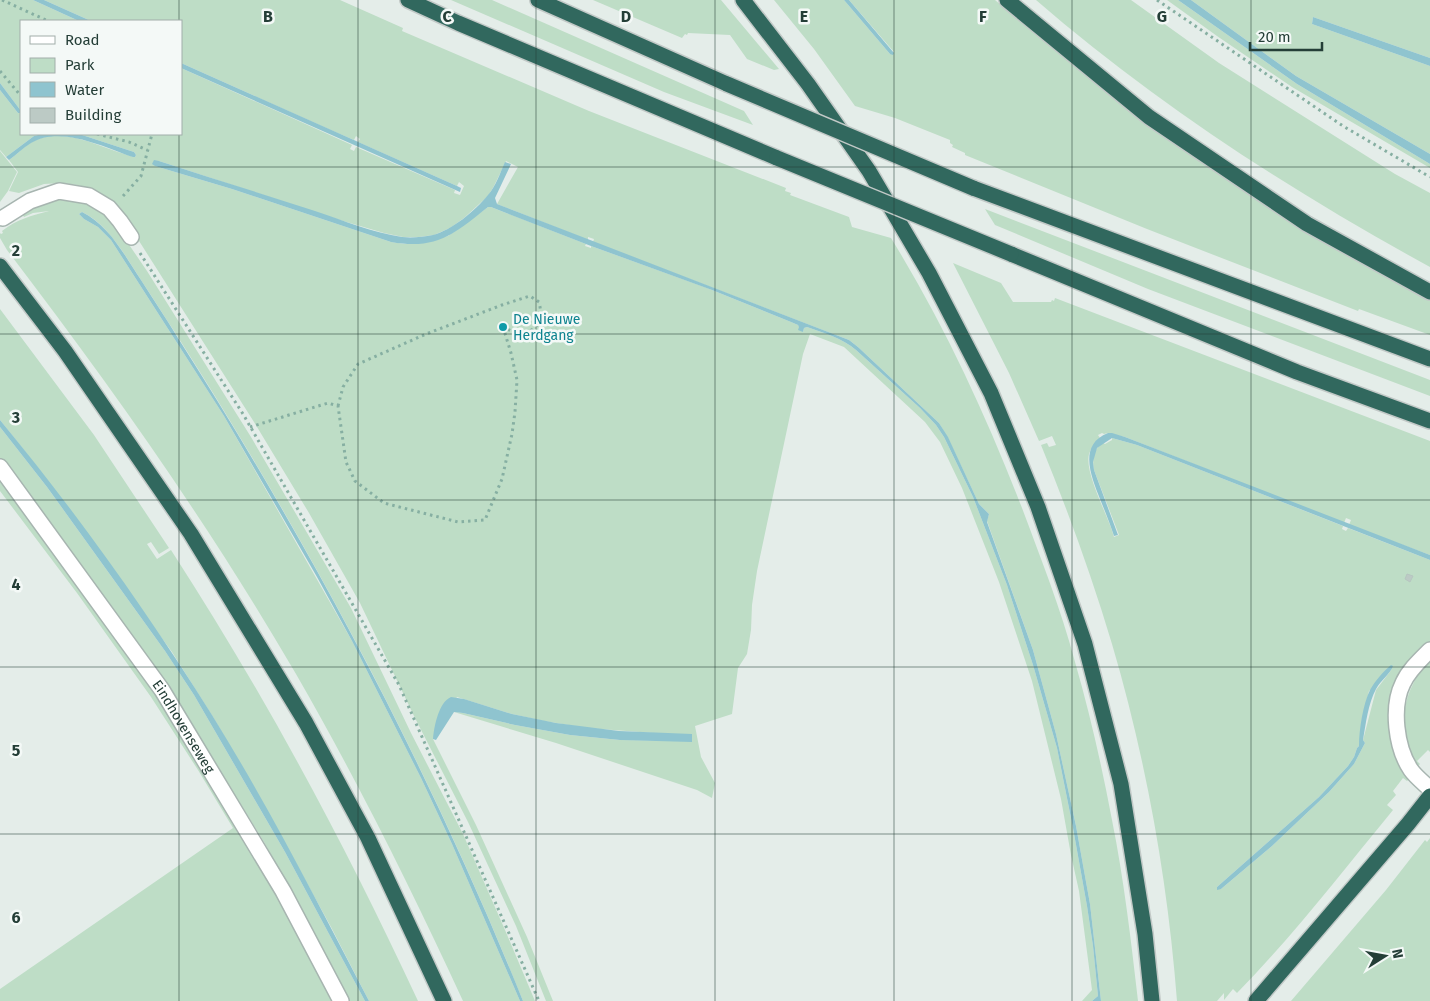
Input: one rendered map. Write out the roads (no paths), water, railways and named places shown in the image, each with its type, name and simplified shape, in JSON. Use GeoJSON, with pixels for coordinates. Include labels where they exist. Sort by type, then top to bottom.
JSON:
{"type":"FeatureCollection","features":[{"type":"Feature","properties":{"kind":"highway"},"geometry":{"type":"LineString","coordinates":[[408,0],[777,158],[1297,372],[1430,420]]}},
{"type":"Feature","properties":{"kind":"highway"},"geometry":{"type":"LineString","coordinates":[[538,0],[727,84],[973,188],[1430,359]]}},
{"type":"Feature","properties":{"kind":"highway"},"geometry":{"type":"LineString","coordinates":[[743,0],[808,84],[869,171],[919,256],[992,393],[1038,507],[1085,644],[1121,784],[1145,934],[1152,1001]]}},
{"type":"Feature","properties":{"kind":"highway"},"geometry":{"type":"LineString","coordinates":[[1007,0],[1149,117],[1307,224],[1430,292]]}},
{"type":"Feature","properties":{"kind":"highway"},"geometry":{"type":"LineString","coordinates":[[0,266],[65,351],[191,534],[306,723],[368,838],[444,1001]]}},
{"type":"Feature","properties":{"kind":"highway"},"geometry":{"type":"LineString","coordinates":[[1256,1001],[1430,796]]}},
{"type":"Feature","properties":{"kind":"street"},"geometry":{"type":"LineString","coordinates":[[3,218],[30,201],[59,191],[89,196],[109,208],[130,237]]}},
{"type":"Feature","properties":{"kind":"street","name":"Eindhovenseweg"},"geometry":{"type":"LineString","coordinates":[[0,468],[162,690],[283,891],[341,1001]]}},
{"type":"Feature","properties":{"kind":"street"},"geometry":{"type":"LineString","coordinates":[[1430,650],[1414,666],[1402,684],[1397,704],[1396,725],[1401,751],[1411,770],[1430,789]]}},
{"type":"Feature","properties":{"kind":"water"},"geometry":{"type":"Polygon","coordinates":[[[33,0],[44,0],[89,20],[77,20],[33,0]]]}},
{"type":"Feature","properties":{"kind":"water"},"geometry":{"type":"Polygon","coordinates":[[[844,0],[849,0],[894,53],[893,55],[890,54],[844,0]]]}},
{"type":"Feature","properties":{"kind":"water"},"geometry":{"type":"Polygon","coordinates":[[[1178,0],[1191,0],[1296,76],[1430,154],[1430,164],[1297,84],[1178,0]]]}},
{"type":"Feature","properties":{"kind":"water"},"geometry":{"type":"Polygon","coordinates":[[[1313,17],[1430,58],[1430,66],[1312,24],[1313,17]]]}},
{"type":"Feature","properties":{"kind":"water"},"geometry":{"type":"Polygon","coordinates":[[[182,63],[457,186],[461,188],[460,192],[182,68],[182,63]]]}},
{"type":"Feature","properties":{"kind":"water"},"geometry":{"type":"Polygon","coordinates":[[[0,83],[20,110],[20,113],[18,113],[0,90],[0,83]]]}},
{"type":"Feature","properties":{"kind":"water"},"geometry":{"type":"Polygon","coordinates":[[[82,135],[134,152],[136,155],[133,157],[96,143],[55,136],[31,143],[9,160],[6,157],[34,136],[82,135]]]}},
{"type":"Feature","properties":{"kind":"water"},"geometry":{"type":"Polygon","coordinates":[[[154,160],[369,229],[402,237],[429,236],[440,233],[463,219],[491,191],[505,162],[511,164],[495,198],[497,204],[849,340],[858,347],[939,423],[948,437],[979,504],[989,514],[987,522],[1033,650],[1056,734],[1076,826],[1090,904],[1101,1001],[1092,1001],[1098,996],[1093,946],[1057,748],[1007,585],[973,497],[944,437],[920,408],[856,350],[839,339],[807,327],[804,328],[803,332],[798,330],[798,325],[712,290],[491,207],[488,207],[454,232],[433,242],[407,244],[391,242],[232,189],[155,166],[152,164],[154,160]]]}},
{"type":"Feature","properties":{"kind":"water"},"geometry":{"type":"Polygon","coordinates":[[[82,212],[92,218],[108,233],[129,261],[227,417],[322,579],[366,662],[449,829],[523,1001],[520,1001],[452,844],[421,778],[352,641],[317,577],[224,416],[111,240],[98,227],[84,219],[79,214],[82,212]]]}},
{"type":"Feature","properties":{"kind":"water"},"geometry":{"type":"Polygon","coordinates":[[[0,420],[57,491],[111,564],[163,639],[212,715],[274,821],[369,1001],[365,1001],[285,852],[194,695],[165,651],[47,487],[0,427],[0,420]]]}},
{"type":"Feature","properties":{"kind":"water"},"geometry":{"type":"Polygon","coordinates":[[[1108,433],[1125,437],[1430,555],[1430,560],[1137,445],[1112,438],[1097,448],[1093,462],[1094,470],[1118,535],[1114,536],[1089,463],[1093,445],[1098,438],[1108,433]]]}},
{"type":"Feature","properties":{"kind":"water"},"geometry":{"type":"Polygon","coordinates":[[[1391,665],[1393,666],[1392,669],[1373,695],[1365,727],[1363,740],[1365,743],[1354,764],[1329,792],[1272,846],[1221,889],[1217,890],[1217,887],[1319,797],[1348,766],[1359,746],[1362,717],[1370,690],[1391,665]]]}},
{"type":"Feature","properties":{"kind":"water"},"geometry":{"type":"Polygon","coordinates":[[[451,697],[464,699],[512,714],[556,723],[619,731],[692,734],[692,742],[620,740],[570,735],[454,712],[436,740],[433,739],[440,709],[451,697]]]}},
{"type":"Feature","properties":{"kind":"place","name":"De Nieuwe Herdgang"},"geometry":{"type":"Point","coordinates":[503,327]}}]}
